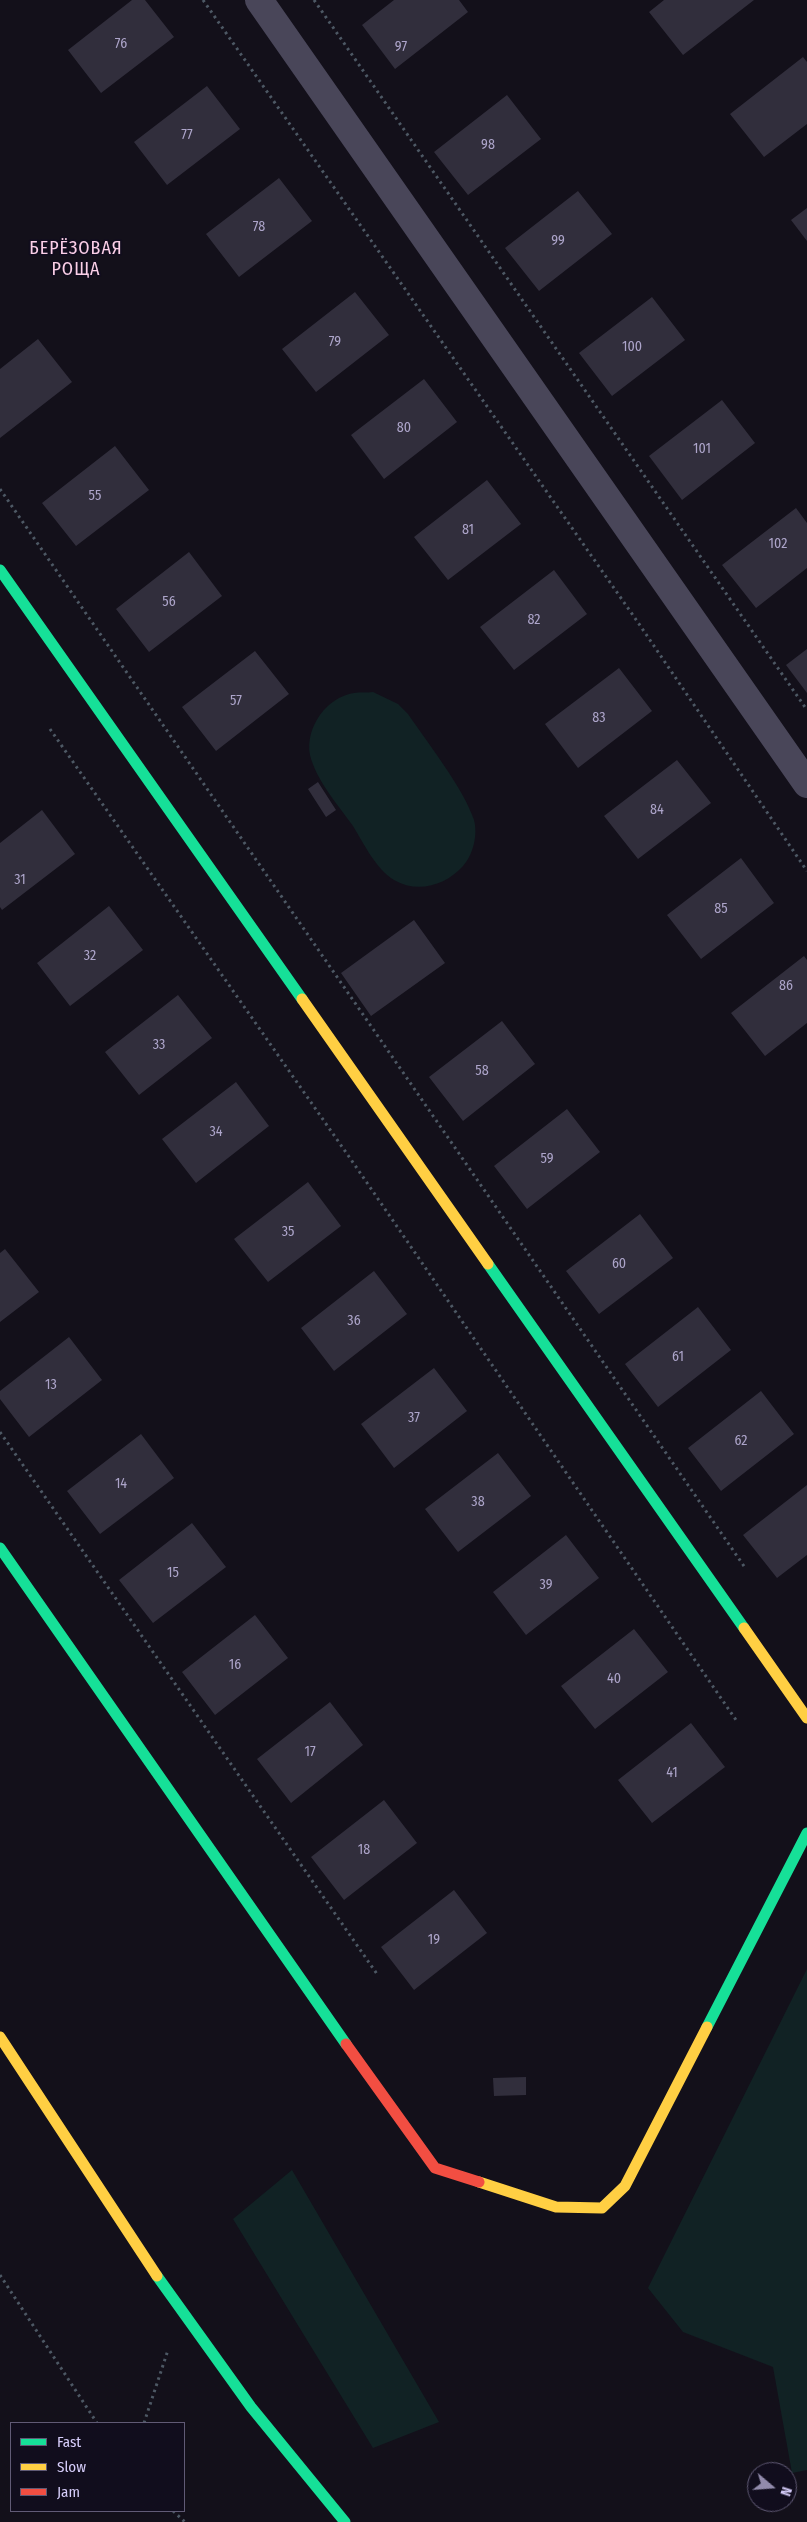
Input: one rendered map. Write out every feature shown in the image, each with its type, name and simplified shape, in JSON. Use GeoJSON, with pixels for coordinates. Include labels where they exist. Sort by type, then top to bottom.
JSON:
{"type":"FeatureCollection","features":[{"type":"Feature","properties":{"kind":"street"},"geometry":{"type":"LineString","coordinates":[[259,0],[807,784]]}},
{"type":"Feature","properties":{"kind":"street"},"geometry":{"type":"LineString","coordinates":[[0,570],[807,1718]]}},
{"type":"Feature","properties":{"kind":"street"},"geometry":{"type":"LineString","coordinates":[[0,1548],[411,2137],[435,2168],[556,2207],[602,2208],[625,2186],[807,1833]]}},
{"type":"Feature","properties":{"kind":"street"},"geometry":{"type":"LineString","coordinates":[[0,2037],[183,2314],[306,2478],[345,2522]]}},
{"type":"Feature","properties":{"kind":"path"},"geometry":{"type":"LineString","coordinates":[[203,0],[637,621],[807,871]]}},
{"type":"Feature","properties":{"kind":"path"},"geometry":{"type":"LineString","coordinates":[[314,0],[807,710]]}},
{"type":"Feature","properties":{"kind":"path"},"geometry":{"type":"LineString","coordinates":[[0,489],[500,1210],[751,1577]]}},
{"type":"Feature","properties":{"kind":"path"},"geometry":{"type":"LineString","coordinates":[[50,729],[352,1160],[736,1720]]}},
{"type":"Feature","properties":{"kind":"path"},"geometry":{"type":"LineString","coordinates":[[0,1432],[378,1974]]}},
{"type":"Feature","properties":{"kind":"path"},"geometry":{"type":"LineString","coordinates":[[0,2275],[97,2422]]}},
{"type":"Feature","properties":{"kind":"path"},"geometry":{"type":"LineString","coordinates":[[144,2422],[167,2354],[183,2314]]}},
{"type":"Feature","properties":{"kind":"path"},"geometry":{"type":"LineString","coordinates":[[174,2512],[186,2522]]}},
{"type":"Feature","properties":{"kind":"shaded area"},"geometry":{"type":"Polygon","coordinates":[[[373,692],[398,704],[408,714],[454,780],[474,820],[475,838],[467,861],[456,873],[431,885],[422,887],[403,884],[394,880],[382,869],[371,856],[353,826],[322,783],[310,755],[309,744],[311,734],[320,715],[327,707],[335,700],[344,696],[354,693],[373,692]]]}},
{"type":"Feature","properties":{"kind":"shaded area"},"geometry":{"type":"Polygon","coordinates":[[[807,1969],[807,2470],[797,2472],[797,2462],[790,2462],[773,2367],[683,2332],[648,2288],[807,1969]]]}},
{"type":"Feature","properties":{"kind":"shaded area"},"geometry":{"type":"Polygon","coordinates":[[[292,2170],[439,2422],[373,2448],[233,2219],[292,2170]]]}},
{"type":"Feature","properties":{"kind":"building"},"geometry":{"type":"Polygon","coordinates":[[[132,0],[145,0],[174,37],[101,93],[68,50],[132,0]]]}},
{"type":"Feature","properties":{"kind":"building"},"geometry":{"type":"Polygon","coordinates":[[[394,0],[459,0],[468,12],[395,69],[362,25],[394,0]]]}},
{"type":"Feature","properties":{"kind":"building"},"geometry":{"type":"Polygon","coordinates":[[[664,0],[754,0],[683,55],[649,12],[664,0]]]}},
{"type":"Feature","properties":{"kind":"building"},"geometry":{"type":"Polygon","coordinates":[[[803,57],[807,62],[807,124],[764,157],[730,114],[803,57]]]}},
{"type":"Feature","properties":{"kind":"building"},"geometry":{"type":"Polygon","coordinates":[[[207,86],[240,129],[167,185],[134,142],[207,86]]]}},
{"type":"Feature","properties":{"kind":"building"},"geometry":{"type":"Polygon","coordinates":[[[507,95],[541,139],[468,195],[434,152],[507,95]]]}},
{"type":"Feature","properties":{"kind":"building"},"geometry":{"type":"Polygon","coordinates":[[[279,178],[312,221],[239,277],[206,234],[279,178]]]}},
{"type":"Feature","properties":{"kind":"building"},"geometry":{"type":"Polygon","coordinates":[[[578,191],[612,234],[539,291],[505,248],[578,191]]]}},
{"type":"Feature","properties":{"kind":"building"},"geometry":{"type":"Polygon","coordinates":[[[807,208],[807,241],[791,220],[807,208]]]}},
{"type":"Feature","properties":{"kind":"building"},"geometry":{"type":"Polygon","coordinates":[[[355,292],[389,335],[316,392],[282,349],[355,292]]]}},
{"type":"Feature","properties":{"kind":"building"},"geometry":{"type":"Polygon","coordinates":[[[652,297],[685,340],[612,396],[579,353],[652,297]]]}},
{"type":"Feature","properties":{"kind":"building"},"geometry":{"type":"Polygon","coordinates":[[[38,339],[72,382],[0,438],[0,369],[38,339]]]}},
{"type":"Feature","properties":{"kind":"building"},"geometry":{"type":"Polygon","coordinates":[[[424,379],[457,422],[384,479],[351,435],[424,379]]]}},
{"type":"Feature","properties":{"kind":"building"},"geometry":{"type":"Polygon","coordinates":[[[722,400],[755,443],[682,500],[649,456],[722,400]]]}},
{"type":"Feature","properties":{"kind":"building"},"geometry":{"type":"Polygon","coordinates":[[[115,446],[149,490],[76,546],[42,503],[115,446]]]}},
{"type":"Feature","properties":{"kind":"building"},"geometry":{"type":"Polygon","coordinates":[[[487,480],[521,524],[448,580],[414,537],[487,480]]]}},
{"type":"Feature","properties":{"kind":"building"},"geometry":{"type":"Polygon","coordinates":[[[796,508],[807,523],[807,568],[756,608],[722,565],[796,508]]]}},
{"type":"Feature","properties":{"kind":"building"},"geometry":{"type":"Polygon","coordinates":[[[189,552],[222,596],[149,652],[116,609],[189,552]]]}},
{"type":"Feature","properties":{"kind":"building"},"geometry":{"type":"Polygon","coordinates":[[[554,570],[587,614],[514,670],[480,627],[554,570]]]}},
{"type":"Feature","properties":{"kind":"building"},"geometry":{"type":"Polygon","coordinates":[[[807,649],[807,693],[786,665],[807,649]]]}},
{"type":"Feature","properties":{"kind":"building"},"geometry":{"type":"Polygon","coordinates":[[[255,651],[289,694],[216,751],[182,707],[255,651]]]}},
{"type":"Feature","properties":{"kind":"building"},"geometry":{"type":"Polygon","coordinates":[[[619,668],[652,711],[578,768],[545,724],[619,668]]]}},
{"type":"Feature","properties":{"kind":"building"},"geometry":{"type":"Polygon","coordinates":[[[677,760],[711,803],[638,859],[604,816],[677,760]]]}},
{"type":"Feature","properties":{"kind":"building"},"geometry":{"type":"Polygon","coordinates":[[[318,782],[336,810],[326,817],[308,789],[318,782]]]}},
{"type":"Feature","properties":{"kind":"building"},"geometry":{"type":"Polygon","coordinates":[[[42,810],[75,854],[2,910],[0,907],[0,843],[42,810]]]}},
{"type":"Feature","properties":{"kind":"building"},"geometry":{"type":"Polygon","coordinates":[[[741,858],[774,903],[701,959],[667,915],[741,858]]]}},
{"type":"Feature","properties":{"kind":"building"},"geometry":{"type":"Polygon","coordinates":[[[109,906],[143,950],[70,1006],[37,963],[109,906]]]}},
{"type":"Feature","properties":{"kind":"building"},"geometry":{"type":"Polygon","coordinates":[[[414,920],[445,963],[371,1016],[341,973],[414,920]]]}},
{"type":"Feature","properties":{"kind":"building"},"geometry":{"type":"Polygon","coordinates":[[[804,956],[807,960],[807,1023],[765,1056],[731,1013],[804,956]]]}},
{"type":"Feature","properties":{"kind":"building"},"geometry":{"type":"Polygon","coordinates":[[[178,995],[212,1038],[139,1095],[105,1052],[178,995]]]}},
{"type":"Feature","properties":{"kind":"building"},"geometry":{"type":"Polygon","coordinates":[[[502,1021],[535,1064],[463,1121],[429,1077],[502,1021]]]}},
{"type":"Feature","properties":{"kind":"building"},"geometry":{"type":"Polygon","coordinates":[[[236,1082],[269,1126],[196,1183],[162,1139],[236,1082]]]}},
{"type":"Feature","properties":{"kind":"building"},"geometry":{"type":"Polygon","coordinates":[[[567,1109],[600,1152],[527,1209],[494,1166],[567,1109]]]}},
{"type":"Feature","properties":{"kind":"building"},"geometry":{"type":"Polygon","coordinates":[[[308,1182],[341,1226],[268,1282],[234,1239],[308,1182]]]}},
{"type":"Feature","properties":{"kind":"building"},"geometry":{"type":"Polygon","coordinates":[[[640,1214],[673,1258],[599,1314],[566,1271],[640,1214]]]}},
{"type":"Feature","properties":{"kind":"building"},"geometry":{"type":"Polygon","coordinates":[[[5,1249],[39,1292],[0,1322],[0,1253],[5,1249]]]}},
{"type":"Feature","properties":{"kind":"building"},"geometry":{"type":"Polygon","coordinates":[[[374,1271],[407,1314],[334,1371],[301,1328],[374,1271]]]}},
{"type":"Feature","properties":{"kind":"building"},"geometry":{"type":"Polygon","coordinates":[[[698,1307],[731,1350],[658,1407],[625,1364],[698,1307]]]}},
{"type":"Feature","properties":{"kind":"building"},"geometry":{"type":"Polygon","coordinates":[[[69,1337],[102,1380],[29,1437],[0,1399],[0,1391],[69,1337]]]}},
{"type":"Feature","properties":{"kind":"building"},"geometry":{"type":"Polygon","coordinates":[[[434,1368],[467,1411],[394,1468],[361,1424],[434,1368]]]}},
{"type":"Feature","properties":{"kind":"building"},"geometry":{"type":"Polygon","coordinates":[[[761,1391],[794,1434],[721,1491],[688,1448],[761,1391]]]}},
{"type":"Feature","properties":{"kind":"building"},"geometry":{"type":"Polygon","coordinates":[[[141,1434],[174,1478],[100,1534],[67,1491],[141,1434]]]}},
{"type":"Feature","properties":{"kind":"building"},"geometry":{"type":"Polygon","coordinates":[[[498,1453],[531,1496],[458,1552],[425,1509],[498,1453]]]}},
{"type":"Feature","properties":{"kind":"building"},"geometry":{"type":"Polygon","coordinates":[[[807,1485],[807,1555],[777,1578],[743,1535],[807,1485]]]}},
{"type":"Feature","properties":{"kind":"building"},"geometry":{"type":"Polygon","coordinates":[[[192,1523],[226,1567],[153,1623],[119,1580],[192,1523]]]}},
{"type":"Feature","properties":{"kind":"building"},"geometry":{"type":"Polygon","coordinates":[[[566,1535],[599,1578],[526,1635],[493,1592],[566,1535]]]}},
{"type":"Feature","properties":{"kind":"building"},"geometry":{"type":"Polygon","coordinates":[[[255,1615],[288,1658],[215,1715],[182,1672],[255,1615]]]}},
{"type":"Feature","properties":{"kind":"building"},"geometry":{"type":"Polygon","coordinates":[[[634,1629],[668,1672],[595,1729],[561,1686],[634,1629]]]}},
{"type":"Feature","properties":{"kind":"building"},"geometry":{"type":"Polygon","coordinates":[[[330,1702],[363,1745],[291,1803],[257,1759],[330,1702]]]}},
{"type":"Feature","properties":{"kind":"building"},"geometry":{"type":"Polygon","coordinates":[[[691,1723],[725,1767],[652,1823],[618,1780],[691,1723]]]}},
{"type":"Feature","properties":{"kind":"building"},"geometry":{"type":"Polygon","coordinates":[[[384,1800],[417,1843],[344,1900],[311,1857],[384,1800]]]}},
{"type":"Feature","properties":{"kind":"building"},"geometry":{"type":"Polygon","coordinates":[[[454,1890],[487,1933],[414,1990],[381,1947],[454,1890]]]}},
{"type":"Feature","properties":{"kind":"building"},"geometry":{"type":"Polygon","coordinates":[[[526,2077],[526,2095],[494,2096],[493,2078],[526,2077]]]}},
{"type":"Feature","properties":{"kind":"traffic: fast"},"geometry":{"type":"LineString","coordinates":[[0,570],[302,999]]}},
{"type":"Feature","properties":{"kind":"traffic: fast"},"geometry":{"type":"LineString","coordinates":[[488,1264],[744,1628]]}},
{"type":"Feature","properties":{"kind":"traffic: fast"},"geometry":{"type":"LineString","coordinates":[[0,1548],[346,2044]]}},
{"type":"Feature","properties":{"kind":"traffic: fast"},"geometry":{"type":"LineString","coordinates":[[707,2027],[807,1833]]}},
{"type":"Feature","properties":{"kind":"traffic: fast"},"geometry":{"type":"LineString","coordinates":[[157,2276],[251,2407],[345,2522]]}},
{"type":"Feature","properties":{"kind":"traffic: slow"},"geometry":{"type":"LineString","coordinates":[[302,999],[488,1264]]}},
{"type":"Feature","properties":{"kind":"traffic: slow"},"geometry":{"type":"LineString","coordinates":[[744,1628],[807,1718]]}},
{"type":"Feature","properties":{"kind":"traffic: slow"},"geometry":{"type":"LineString","coordinates":[[479,2182],[556,2207],[602,2208],[625,2186],[707,2027]]}},
{"type":"Feature","properties":{"kind":"traffic: slow"},"geometry":{"type":"LineString","coordinates":[[0,2037],[157,2276]]}},
{"type":"Feature","properties":{"kind":"traffic: jam"},"geometry":{"type":"LineString","coordinates":[[346,2044],[435,2168],[479,2182]]}},
{"type":"Feature","properties":{"kind":"district","name":"БЕРЁЗОВАЯ РОЩА"},"geometry":{"type":"Point","coordinates":[76,259]}}]}
